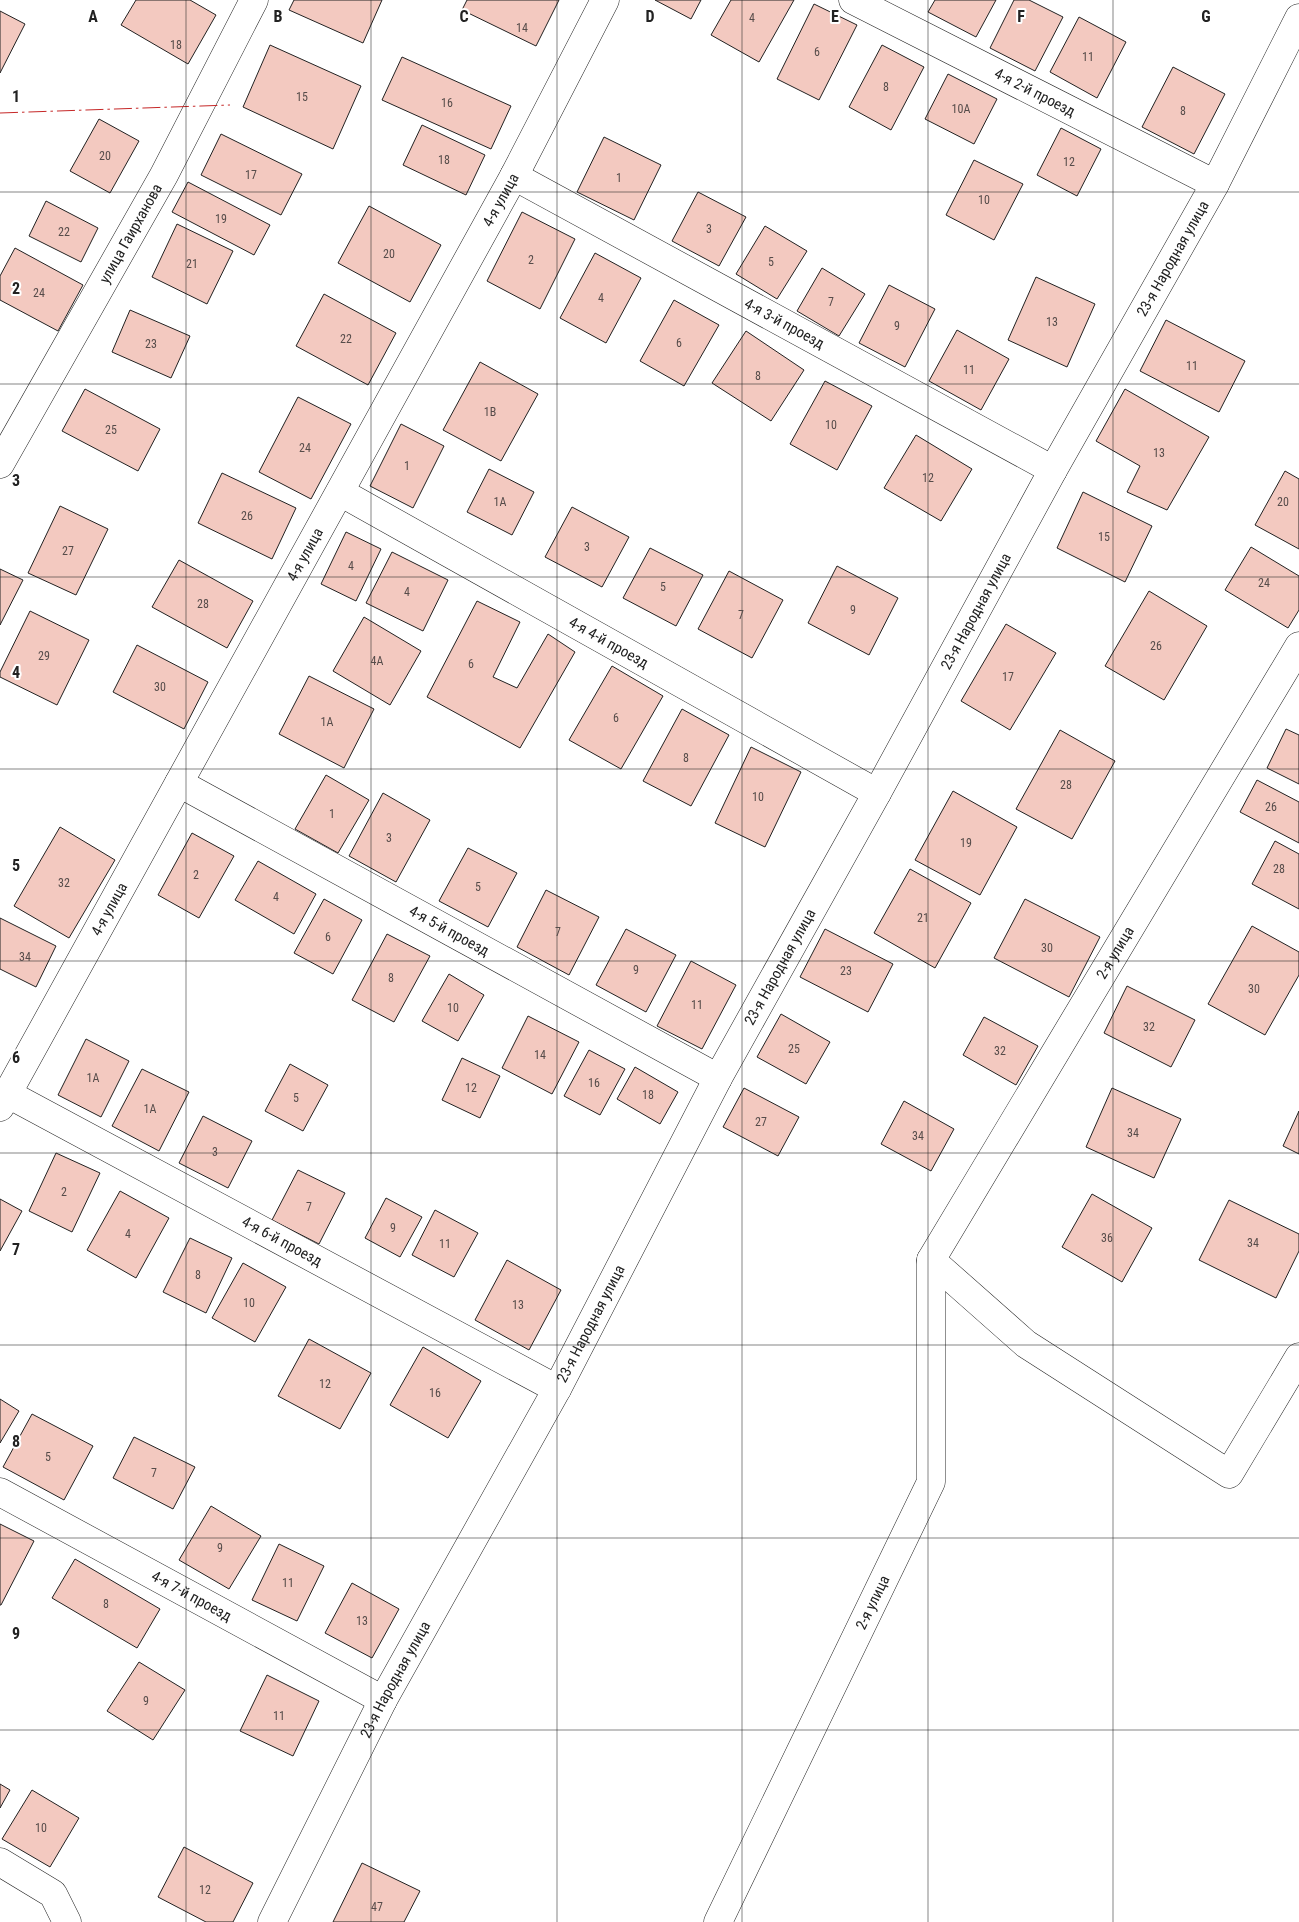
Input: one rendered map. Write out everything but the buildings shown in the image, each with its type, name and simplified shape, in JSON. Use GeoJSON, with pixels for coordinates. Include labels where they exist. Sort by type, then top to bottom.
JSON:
{"type":"FeatureCollection","features":[{"type":"Feature","properties":{"kind":"street","name":"улица Гаирханова"},"geometry":{"type":"LineString","coordinates":[[0,464],[164,175],[254,0]]}},
{"type":"Feature","properties":{"kind":"street","name":"4-я улица"},"geometry":{"type":"LineString","coordinates":[[4,1100],[514,176],[605,0]]}},
{"type":"Feature","properties":{"kind":"street","name":"4-я 2-й проезд"},"geometry":{"type":"LineString","coordinates":[[853,0],[1215,184]]}},
{"type":"Feature","properties":{"kind":"street","name":"23-я Народная улица"},"geometry":{"type":"LineString","coordinates":[[272,1922],[383,1700],[558,1388],[718,1078],[877,793],[1053,470],[1215,184],[1299,18]]}},
{"type":"Feature","properties":{"kind":"street","name":"4-я 3-й проезд"},"geometry":{"type":"LineString","coordinates":[[514,176],[1053,470]]}},
{"type":"Feature","properties":{"kind":"street","name":"4-я 4-й проезд"},"geometry":{"type":"LineString","coordinates":[[340,492],[877,793]]}},
{"type":"Feature","properties":{"kind":"street","name":"2-я улица"},"geometry":{"type":"LineString","coordinates":[[718,1922],[931,1482],[932,1260],[1299,646]]}},
{"type":"Feature","properties":{"kind":"street","name":"4-я 5-й проезд"},"geometry":{"type":"LineString","coordinates":[[179,784],[718,1078]]}},
{"type":"Feature","properties":{"kind":"street","name":"4-я 6-й проезд"},"geometry":{"type":"LineString","coordinates":[[4,1100],[558,1388]]}},
{"type":"Feature","properties":{"kind":"street"},"geometry":{"type":"LineString","coordinates":[[932,1260],[1026,1344],[1229,1474],[1299,1357]]}},
{"type":"Feature","properties":{"kind":"street","name":"4-я 7-й проезд"},"geometry":{"type":"LineString","coordinates":[[0,1492],[383,1700]]}},
{"type":"Feature","properties":{"kind":"street"},"geometry":{"type":"LineString","coordinates":[[0,1862],[54,1894],[67,1922]]}},
{"type":"Feature","properties":{"kind":"power"},"geometry":{"type":"LineString","coordinates":[[0,113],[230,105]]}}]}
